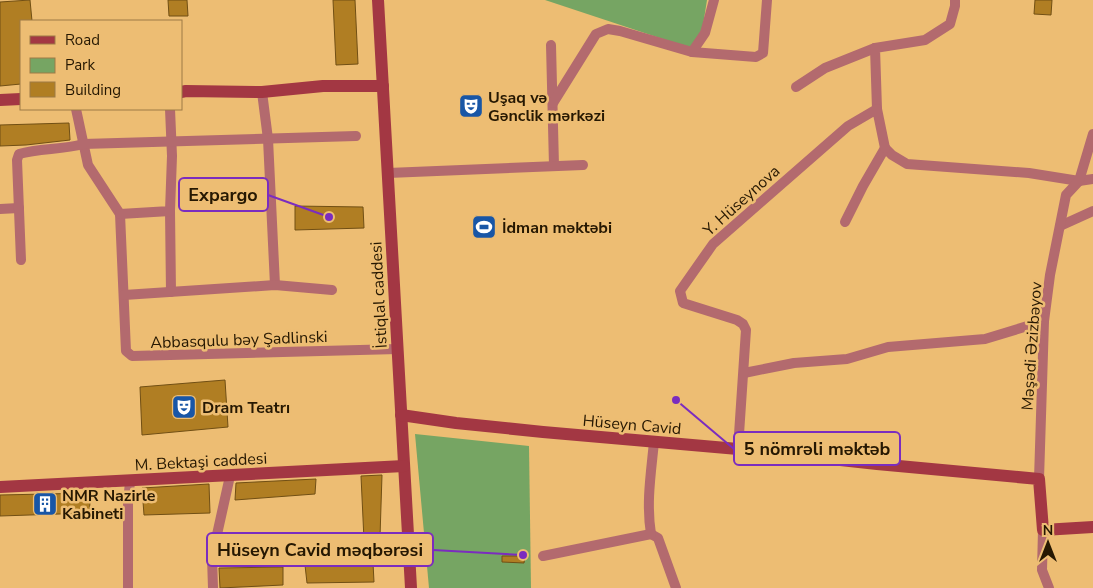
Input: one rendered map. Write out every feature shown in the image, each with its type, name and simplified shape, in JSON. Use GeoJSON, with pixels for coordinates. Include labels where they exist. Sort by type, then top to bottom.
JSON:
{"type":"FeatureCollection","features":[{"type":"Feature","properties":{"kind":"main road","name":"İstiqlal caddesi"},"geometry":{"type":"LineString","coordinates":[[378,0],[411,588]]}},
{"type":"Feature","properties":{"kind":"main road"},"geometry":{"type":"LineString","coordinates":[[182,92],[262,92],[323,86],[383,86]]}},
{"type":"Feature","properties":{"kind":"main road"},"geometry":{"type":"LineString","coordinates":[[0,100],[20,99]]}},
{"type":"Feature","properties":{"kind":"main road","name":"Hüseyn Cavid"},"geometry":{"type":"LineString","coordinates":[[401,415],[456,424],[738,449],[1040,479]]}},
{"type":"Feature","properties":{"kind":"main road","name":"M. Bektaşi caddesi"},"geometry":{"type":"LineString","coordinates":[[0,487],[130,482],[404,466]]}},
{"type":"Feature","properties":{"kind":"main road"},"geometry":{"type":"LineString","coordinates":[[1040,479],[1042,530],[1093,527]]}},
{"type":"Feature","properties":{"kind":"street"},"geometry":{"type":"LineString","coordinates":[[692,52],[705,33],[714,0]]}},
{"type":"Feature","properties":{"kind":"street"},"geometry":{"type":"LineString","coordinates":[[553,102],[596,34],[608,29],[692,52],[756,57],[763,53],[767,0]]}},
{"type":"Feature","properties":{"kind":"street"},"geometry":{"type":"LineString","coordinates":[[796,87],[825,68],[874,48],[925,40],[950,24],[955,0]]}},
{"type":"Feature","properties":{"kind":"street"},"geometry":{"type":"LineString","coordinates":[[552,45],[554,166]]}},
{"type":"Feature","properties":{"kind":"street"},"geometry":{"type":"LineString","coordinates":[[874,48],[877,109],[885,148],[892,155],[907,164],[1029,172],[1079,181],[1093,179]]}},
{"type":"Feature","properties":{"kind":"street"},"geometry":{"type":"LineString","coordinates":[[262,92],[268,139],[275,285]]}},
{"type":"Feature","properties":{"kind":"street","name":"Y. Hüseynova"},"geometry":{"type":"LineString","coordinates":[[738,449],[746,330],[743,324],[737,320],[683,303],[680,291],[713,244],[848,126],[877,109]]}},
{"type":"Feature","properties":{"kind":"street"},"geometry":{"type":"LineString","coordinates":[[76,110],[88,165],[120,214],[170,211]]}},
{"type":"Feature","properties":{"kind":"street"},"geometry":{"type":"LineString","coordinates":[[170,110],[172,142],[170,211],[172,292]]}},
{"type":"Feature","properties":{"kind":"street","name":"Məşədi Əzizbəyov"},"geometry":{"type":"LineString","coordinates":[[1040,479],[1044,321],[1050,275],[1066,195],[1079,181],[1093,134]]}},
{"type":"Feature","properties":{"kind":"street"},"geometry":{"type":"LineString","coordinates":[[21,260],[17,160],[19,154],[69,148],[83,144],[356,136]]}},
{"type":"Feature","properties":{"kind":"street"},"geometry":{"type":"LineString","coordinates":[[845,222],[885,148]]}},
{"type":"Feature","properties":{"kind":"street"},"geometry":{"type":"LineString","coordinates":[[388,173],[583,165]]}},
{"type":"Feature","properties":{"kind":"street"},"geometry":{"type":"LineString","coordinates":[[0,208],[19,208]]}},
{"type":"Feature","properties":{"kind":"street"},"geometry":{"type":"LineString","coordinates":[[1060,226],[1093,211]]}},
{"type":"Feature","properties":{"kind":"street","name":"Abbasqulu bəy Şadlinski"},"geometry":{"type":"LineString","coordinates":[[120,214],[126,351],[132,356],[398,349]]}},
{"type":"Feature","properties":{"kind":"street"},"geometry":{"type":"LineString","coordinates":[[124,295],[275,285],[332,290]]}},
{"type":"Feature","properties":{"kind":"street"},"geometry":{"type":"LineString","coordinates":[[744,373],[794,363],[847,359],[898,345],[985,339],[1044,321]]}},
{"type":"Feature","properties":{"kind":"street"},"geometry":{"type":"LineString","coordinates":[[651,534],[648,519],[648,496],[654,442]]}},
{"type":"Feature","properties":{"kind":"street"},"geometry":{"type":"LineString","coordinates":[[213,588],[212,558],[230,476]]}},
{"type":"Feature","properties":{"kind":"street"},"geometry":{"type":"LineString","coordinates":[[128,588],[128,502],[130,482]]}},
{"type":"Feature","properties":{"kind":"street"},"geometry":{"type":"LineString","coordinates":[[1042,530],[1042,570],[1049,588]]}},
{"type":"Feature","properties":{"kind":"street"},"geometry":{"type":"LineString","coordinates":[[542,556],[651,534],[658,538],[676,588]]}},
{"type":"Feature","properties":{"kind":"green space"},"geometry":{"type":"Polygon","coordinates":[[[545,0],[707,0],[699,51],[545,0]]]}},
{"type":"Feature","properties":{"kind":"green space"},"geometry":{"type":"Polygon","coordinates":[[[415,434],[529,446],[531,588],[429,588],[415,434]]]}},
{"type":"Feature","properties":{"kind":"building"},"geometry":{"type":"Polygon","coordinates":[[[30,0],[32,20],[20,20],[20,84],[0,86],[0,2],[30,0]]]}},
{"type":"Feature","properties":{"kind":"building"},"geometry":{"type":"Polygon","coordinates":[[[168,0],[187,0],[188,16],[169,16],[168,0]]]}},
{"type":"Feature","properties":{"kind":"building"},"geometry":{"type":"Polygon","coordinates":[[[333,0],[355,0],[358,64],[336,65],[333,0]]]}},
{"type":"Feature","properties":{"kind":"building"},"geometry":{"type":"Polygon","coordinates":[[[1035,0],[1052,0],[1051,15],[1034,14],[1035,0]]]}},
{"type":"Feature","properties":{"kind":"building"},"geometry":{"type":"Polygon","coordinates":[[[69,123],[70,140],[0,146],[0,125],[69,123]]]}},
{"type":"Feature","properties":{"kind":"building"},"geometry":{"type":"Polygon","coordinates":[[[295,206],[363,207],[364,228],[295,230],[295,206]]]}},
{"type":"Feature","properties":{"kind":"building","name":"Dram Teatrı"},"geometry":{"type":"Polygon","coordinates":[[[225,380],[228,427],[142,435],[140,387],[225,380]]]}},
{"type":"Feature","properties":{"kind":"building"},"geometry":{"type":"Polygon","coordinates":[[[382,475],[380,537],[364,540],[361,476],[382,475]]]}},
{"type":"Feature","properties":{"kind":"building"},"geometry":{"type":"Polygon","coordinates":[[[316,479],[315,494],[235,500],[236,483],[316,479]]]}},
{"type":"Feature","properties":{"kind":"building"},"geometry":{"type":"Polygon","coordinates":[[[209,484],[210,513],[144,515],[142,488],[209,484]]]}},
{"type":"Feature","properties":{"kind":"building","name":"NMR Nazirle Kabineti"},"geometry":{"type":"Polygon","coordinates":[[[91,493],[89,513],[0,516],[0,495],[91,493]]]}},
{"type":"Feature","properties":{"kind":"building"},"geometry":{"type":"Polygon","coordinates":[[[502,556],[525,556],[524,563],[502,562],[502,556]]]}},
{"type":"Feature","properties":{"kind":"building"},"geometry":{"type":"Polygon","coordinates":[[[373,563],[374,582],[307,583],[305,565],[373,563]]]}},
{"type":"Feature","properties":{"kind":"building"},"geometry":{"type":"Polygon","coordinates":[[[283,567],[283,585],[220,588],[219,568],[283,567]]]}},
{"type":"Feature","properties":{"kind":"place","name":"Uşaq və Gənclik mərkəzi"},"geometry":{"type":"Point","coordinates":[471,106]}},
{"type":"Feature","properties":{"kind":"place","name":"Expargo"},"geometry":{"type":"Point","coordinates":[329,217]}},
{"type":"Feature","properties":{"kind":"place","name":"İdman məktəbi"},"geometry":{"type":"Point","coordinates":[484,227]}},
{"type":"Feature","properties":{"kind":"place","name":"5 nömrəli məktəb"},"geometry":{"type":"Point","coordinates":[676,400]}},
{"type":"Feature","properties":{"kind":"place","name":"Dram Teatrı"},"geometry":{"type":"Point","coordinates":[184,407]}},
{"type":"Feature","properties":{"kind":"place","name":"NMR Nazirle Kabineti"},"geometry":{"type":"Point","coordinates":[45,504]}},
{"type":"Feature","properties":{"kind":"place","name":"Hüseyn Cavid məqbərəsi"},"geometry":{"type":"Point","coordinates":[523,555]}}]}
